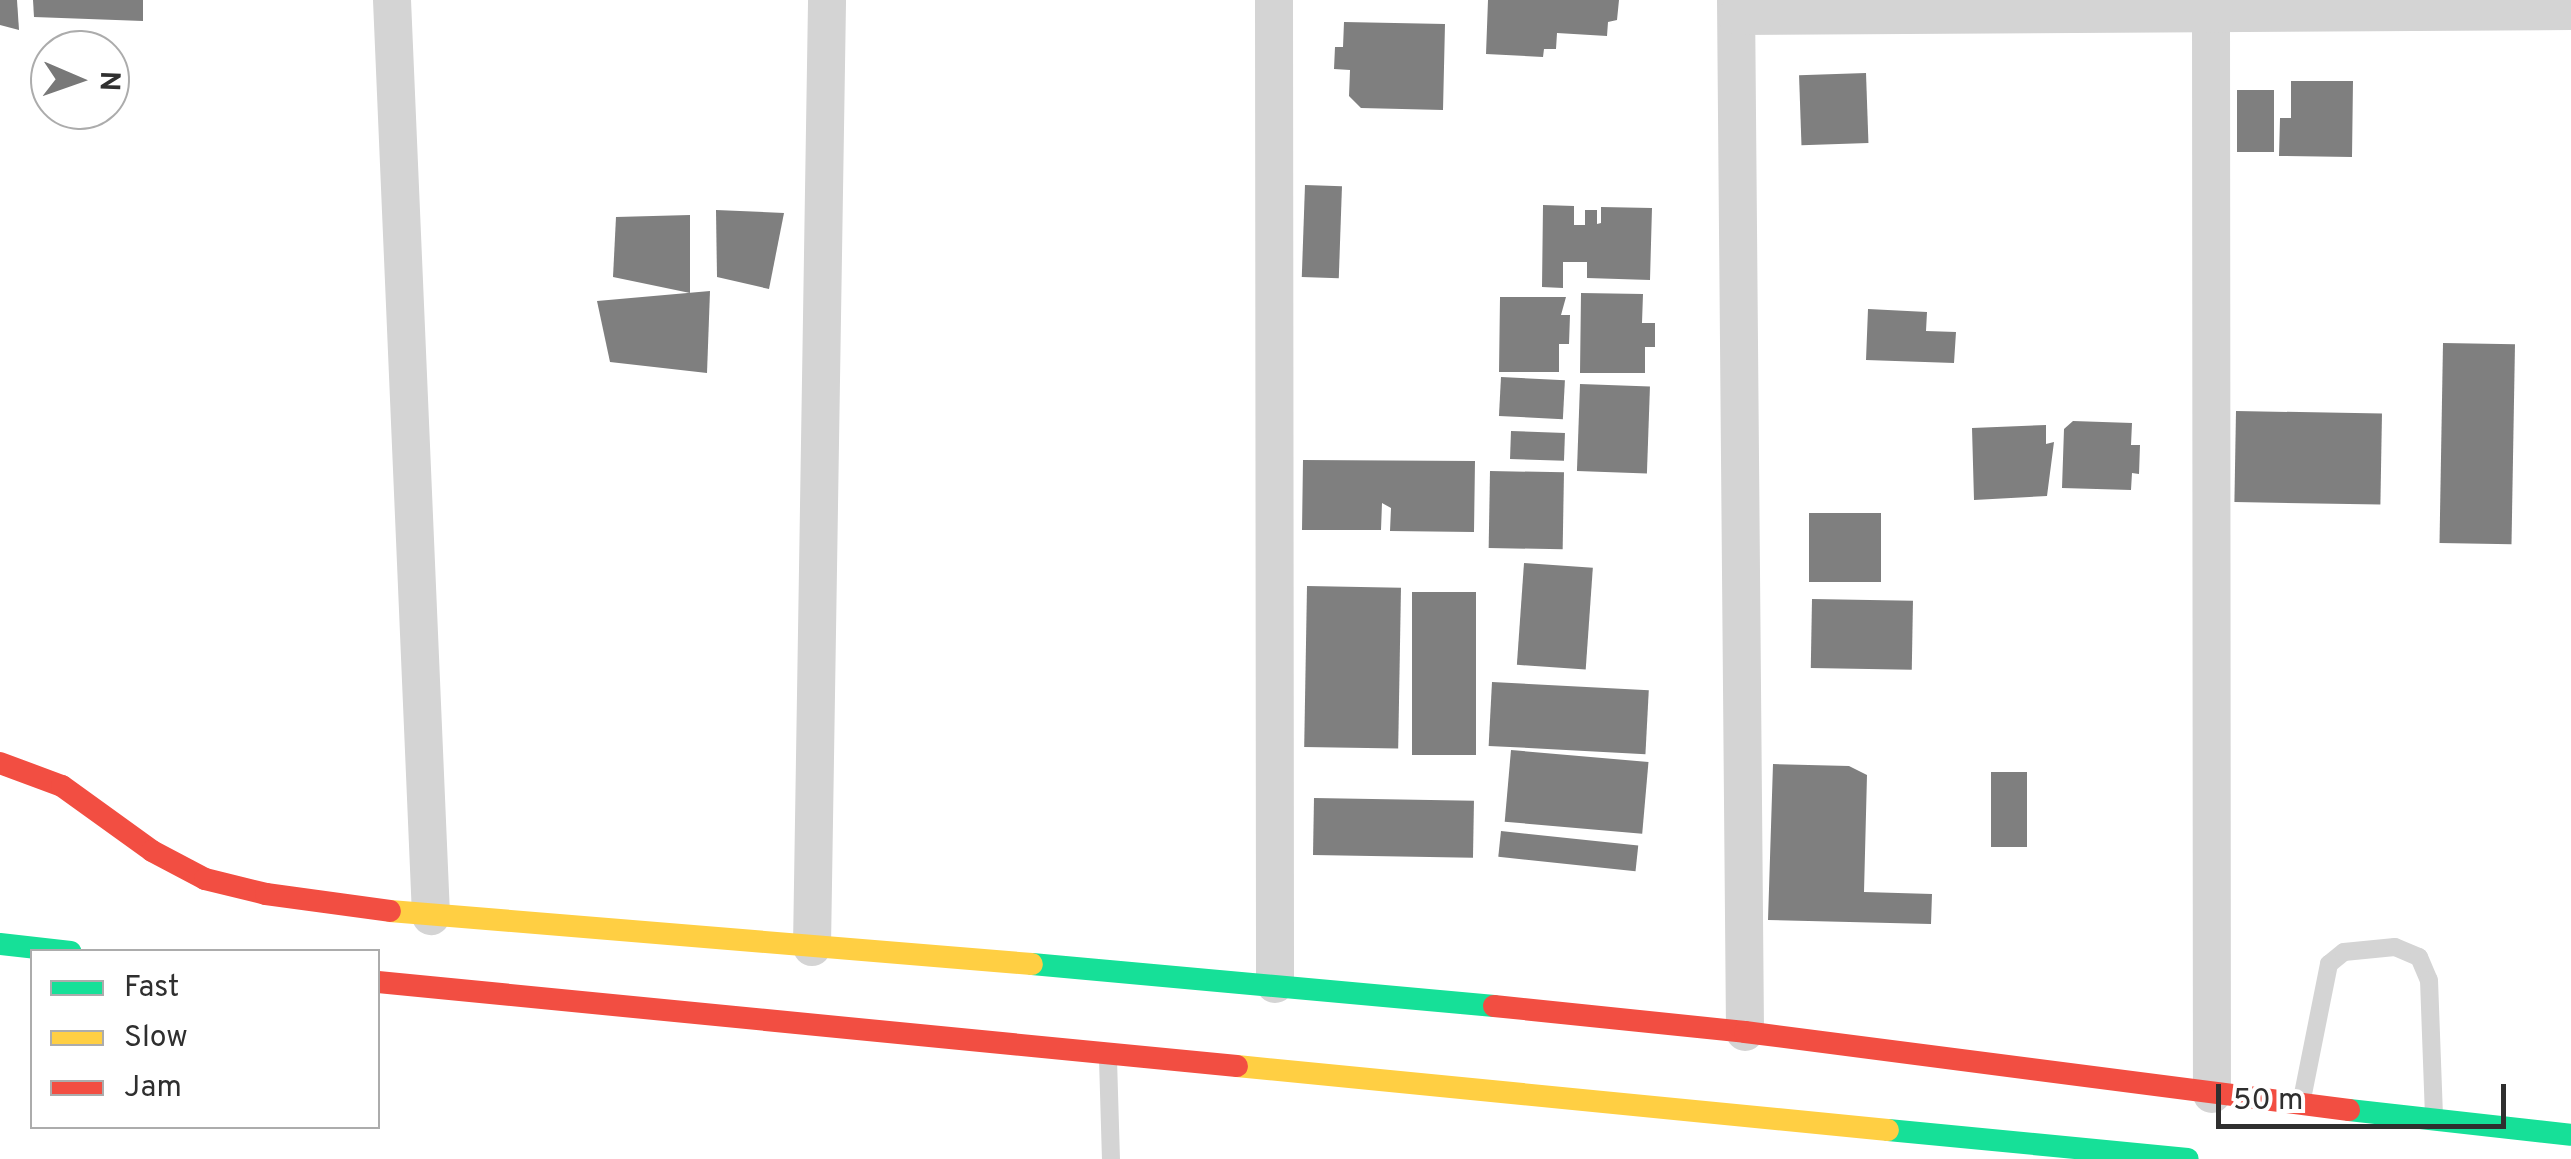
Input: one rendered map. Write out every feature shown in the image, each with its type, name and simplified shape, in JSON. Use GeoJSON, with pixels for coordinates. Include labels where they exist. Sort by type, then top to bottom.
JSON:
{"type":"FeatureCollection","features":[{"type":"Feature","properties":{"kind":"main road"},"geometry":{"type":"LineString","coordinates":[[0,763],[62,786],[152,851],[205,879],[266,894],[431,916],[1276,984],[1745,1032],[2212,1094],[2571,1135]]}},
{"type":"Feature","properties":{"kind":"main road"},"geometry":{"type":"LineString","coordinates":[[0,944],[45,949]]}},
{"type":"Feature","properties":{"kind":"main road"},"geometry":{"type":"LineString","coordinates":[[380,982],[2188,1159]]}},
{"type":"Feature","properties":{"kind":"street"},"geometry":{"type":"LineString","coordinates":[[392,0],[431,916]]}},
{"type":"Feature","properties":{"kind":"street"},"geometry":{"type":"LineString","coordinates":[[812,947],[827,0]]}},
{"type":"Feature","properties":{"kind":"street"},"geometry":{"type":"LineString","coordinates":[[1274,0],[1276,984]]}},
{"type":"Feature","properties":{"kind":"street"},"geometry":{"type":"LineString","coordinates":[[1745,1032],[1736,8],[2211,13],[2571,11]]}},
{"type":"Feature","properties":{"kind":"street"},"geometry":{"type":"LineString","coordinates":[[2211,13],[2212,1094]]}},
{"type":"Feature","properties":{"kind":"lane"},"geometry":{"type":"LineString","coordinates":[[2301,1104],[2329,964],[2344,952],[2395,947],[2418,956],[2429,980],[2434,1119]]}},
{"type":"Feature","properties":{"kind":"lane"},"geometry":{"type":"LineString","coordinates":[[1108,1053],[1110,1159]]}},
{"type":"Feature","properties":{"kind":"building"},"geometry":{"type":"Polygon","coordinates":[[[0,0],[17,0],[19,30],[0,25],[0,0]]]}},
{"type":"Feature","properties":{"kind":"building"},"geometry":{"type":"Polygon","coordinates":[[[33,0],[143,0],[143,21],[34,17],[33,0]]]}},
{"type":"Feature","properties":{"kind":"building"},"geometry":{"type":"Polygon","coordinates":[[[1488,0],[1619,0],[1617,20],[1608,22],[1607,36],[1557,33],[1556,49],[1544,49],[1543,57],[1486,54],[1488,0]]]}},
{"type":"Feature","properties":{"kind":"building"},"geometry":{"type":"Polygon","coordinates":[[[1344,22],[1445,24],[1443,110],[1361,108],[1349,96],[1350,70],[1334,69],[1335,47],[1343,47],[1344,22]]]}},
{"type":"Feature","properties":{"kind":"building"},"geometry":{"type":"Polygon","coordinates":[[[1866,73],[1868,143],[1801,145],[1799,75],[1866,73]]]}},
{"type":"Feature","properties":{"kind":"building"},"geometry":{"type":"Polygon","coordinates":[[[2291,81],[2353,81],[2352,157],[2279,156],[2280,118],[2291,118],[2291,81]]]}},
{"type":"Feature","properties":{"kind":"building"},"geometry":{"type":"Polygon","coordinates":[[[2237,90],[2274,90],[2274,152],[2237,152],[2237,90]]]}},
{"type":"Feature","properties":{"kind":"building"},"geometry":{"type":"Polygon","coordinates":[[[1305,185],[1342,186],[1339,278],[1302,277],[1305,185]]]}},
{"type":"Feature","properties":{"kind":"building"},"geometry":{"type":"Polygon","coordinates":[[[1543,205],[1574,206],[1574,225],[1585,225],[1585,210],[1597,210],[1597,224],[1601,223],[1601,207],[1652,208],[1650,280],[1587,278],[1587,262],[1563,262],[1563,288],[1542,287],[1543,205]]]}},
{"type":"Feature","properties":{"kind":"building"},"geometry":{"type":"Polygon","coordinates":[[[716,210],[784,213],[769,289],[717,277],[716,210]]]}},
{"type":"Feature","properties":{"kind":"building"},"geometry":{"type":"Polygon","coordinates":[[[690,215],[690,293],[613,277],[616,217],[690,215]]]}},
{"type":"Feature","properties":{"kind":"building"},"geometry":{"type":"Polygon","coordinates":[[[710,291],[707,373],[610,362],[597,301],[710,291]]]}},
{"type":"Feature","properties":{"kind":"building"},"geometry":{"type":"Polygon","coordinates":[[[1581,293],[1643,294],[1642,323],[1655,323],[1655,347],[1645,347],[1645,373],[1580,373],[1581,293]]]}},
{"type":"Feature","properties":{"kind":"building"},"geometry":{"type":"Polygon","coordinates":[[[1500,297],[1566,297],[1561,315],[1570,315],[1569,344],[1559,344],[1559,372],[1499,372],[1500,297]]]}},
{"type":"Feature","properties":{"kind":"building"},"geometry":{"type":"Polygon","coordinates":[[[1868,309],[1927,312],[1926,331],[1956,332],[1954,363],[1866,360],[1868,309]]]}},
{"type":"Feature","properties":{"kind":"building"},"geometry":{"type":"Polygon","coordinates":[[[2443,343],[2515,344],[2511,544],[2440,543],[2443,343]]]}},
{"type":"Feature","properties":{"kind":"building"},"geometry":{"type":"Polygon","coordinates":[[[1501,377],[1565,380],[1563,419],[1499,416],[1501,377]]]}},
{"type":"Feature","properties":{"kind":"building"},"geometry":{"type":"Polygon","coordinates":[[[1580,384],[1650,386],[1647,473],[1577,471],[1580,384]]]}},
{"type":"Feature","properties":{"kind":"building"},"geometry":{"type":"Polygon","coordinates":[[[2236,411],[2382,414],[2380,505],[2234,502],[2236,411]]]}},
{"type":"Feature","properties":{"kind":"building"},"geometry":{"type":"Polygon","coordinates":[[[2073,421],[2132,423],[2131,445],[2140,445],[2139,474],[2132,473],[2131,490],[2062,488],[2064,429],[2073,421]]]}},
{"type":"Feature","properties":{"kind":"building"},"geometry":{"type":"Polygon","coordinates":[[[2046,425],[2046,444],[2054,442],[2047,496],[1974,500],[1972,428],[2046,425]]]}},
{"type":"Feature","properties":{"kind":"building"},"geometry":{"type":"Polygon","coordinates":[[[1511,431],[1565,433],[1564,461],[1510,459],[1511,431]]]}},
{"type":"Feature","properties":{"kind":"building"},"geometry":{"type":"Polygon","coordinates":[[[1303,460],[1475,461],[1474,532],[1390,531],[1391,508],[1382,503],[1381,530],[1302,530],[1303,460]]]}},
{"type":"Feature","properties":{"kind":"building"},"geometry":{"type":"Polygon","coordinates":[[[1490,471],[1564,472],[1563,549],[1489,548],[1490,471]]]}},
{"type":"Feature","properties":{"kind":"building"},"geometry":{"type":"Polygon","coordinates":[[[1809,513],[1881,513],[1881,582],[1809,582],[1809,513]]]}},
{"type":"Feature","properties":{"kind":"building"},"geometry":{"type":"Polygon","coordinates":[[[1524,563],[1593,568],[1586,670],[1517,665],[1524,563]]]}},
{"type":"Feature","properties":{"kind":"building"},"geometry":{"type":"Polygon","coordinates":[[[1307,586],[1401,588],[1398,749],[1304,747],[1307,586]]]}},
{"type":"Feature","properties":{"kind":"building"},"geometry":{"type":"Polygon","coordinates":[[[1412,592],[1476,592],[1476,755],[1412,755],[1412,592]]]}},
{"type":"Feature","properties":{"kind":"building"},"geometry":{"type":"Polygon","coordinates":[[[1812,599],[1913,601],[1912,670],[1811,668],[1812,599]]]}},
{"type":"Feature","properties":{"kind":"building"},"geometry":{"type":"Polygon","coordinates":[[[1492,682],[1649,690],[1645,754],[1489,746],[1492,682]]]}},
{"type":"Feature","properties":{"kind":"building"},"geometry":{"type":"Polygon","coordinates":[[[1511,750],[1648,762],[1642,834],[1505,822],[1511,750]]]}},
{"type":"Feature","properties":{"kind":"building"},"geometry":{"type":"Polygon","coordinates":[[[1773,764],[1849,766],[1867,775],[1864,892],[1932,894],[1931,924],[1768,920],[1773,764]]]}},
{"type":"Feature","properties":{"kind":"building"},"geometry":{"type":"Polygon","coordinates":[[[1991,772],[2027,772],[2027,847],[1991,847],[1991,772]]]}},
{"type":"Feature","properties":{"kind":"building"},"geometry":{"type":"Polygon","coordinates":[[[1314,798],[1474,801],[1473,858],[1313,855],[1314,798]]]}},
{"type":"Feature","properties":{"kind":"building"},"geometry":{"type":"Polygon","coordinates":[[[1501,831],[1638,845],[1636,871],[1498,857],[1501,831]]]}},
{"type":"Feature","properties":{"kind":"traffic: fast"},"geometry":{"type":"LineString","coordinates":[[0,944],[44,949]]}},
{"type":"Feature","properties":{"kind":"traffic: fast"},"geometry":{"type":"LineString","coordinates":[[1032,964],[1494,1006]]}},
{"type":"Feature","properties":{"kind":"traffic: fast"},"geometry":{"type":"LineString","coordinates":[[2349,1110],[2571,1135]]}},
{"type":"Feature","properties":{"kind":"traffic: fast"},"geometry":{"type":"LineString","coordinates":[[1888,1130],[2188,1159]]}},
{"type":"Feature","properties":{"kind":"traffic: slow"},"geometry":{"type":"LineString","coordinates":[[390,911],[1032,964]]}},
{"type":"Feature","properties":{"kind":"traffic: slow"},"geometry":{"type":"LineString","coordinates":[[1237,1066],[1888,1130]]}},
{"type":"Feature","properties":{"kind":"traffic: jam"},"geometry":{"type":"LineString","coordinates":[[0,763],[62,786],[152,851],[205,879],[266,894],[390,911]]}},
{"type":"Feature","properties":{"kind":"traffic: jam"},"geometry":{"type":"LineString","coordinates":[[380,982],[1237,1066]]}},
{"type":"Feature","properties":{"kind":"traffic: jam"},"geometry":{"type":"LineString","coordinates":[[1494,1006],[1745,1032],[2349,1110]]}}]}
